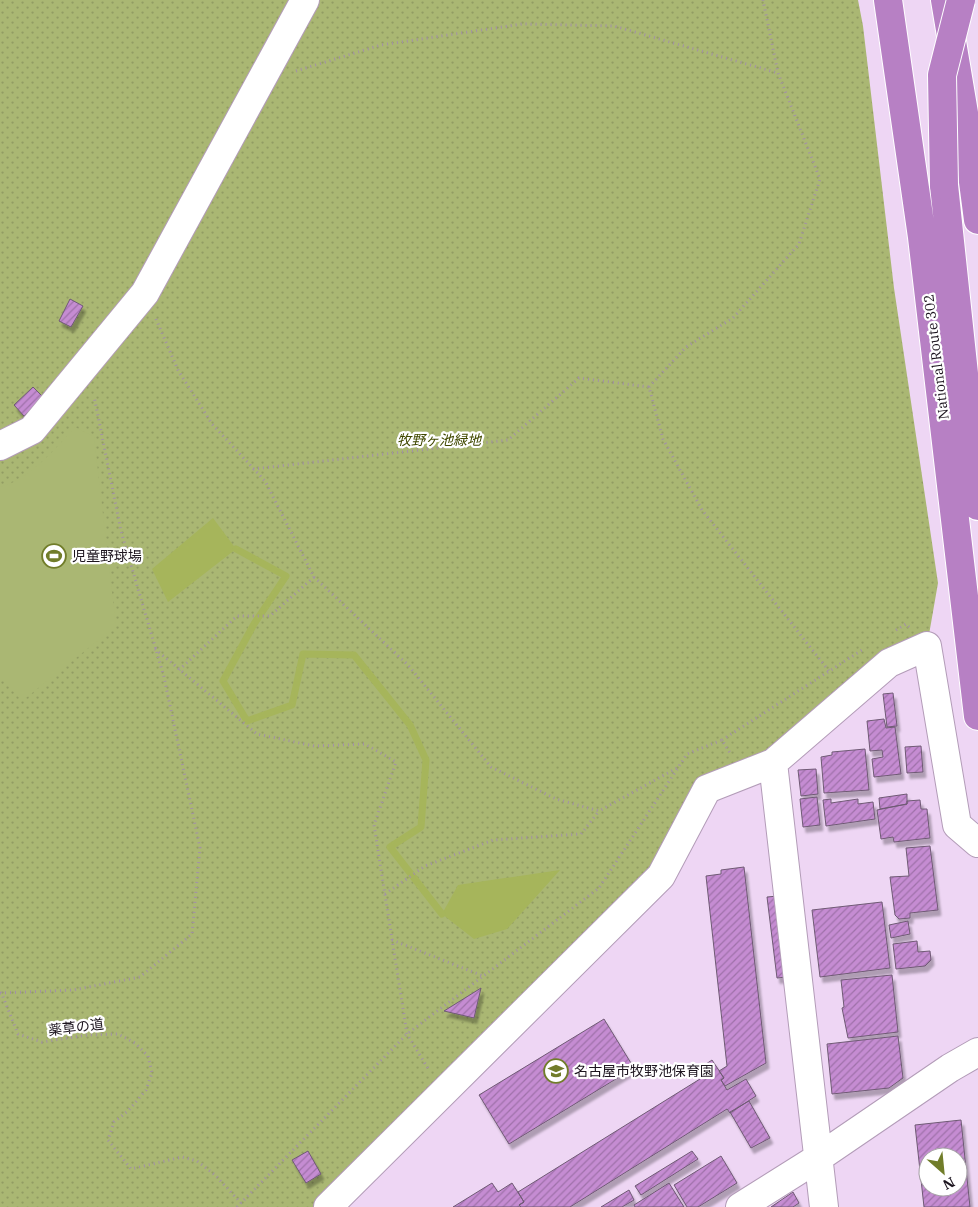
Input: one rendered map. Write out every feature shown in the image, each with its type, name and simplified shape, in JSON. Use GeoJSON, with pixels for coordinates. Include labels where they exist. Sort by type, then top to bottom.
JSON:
{"type":"FeatureCollection","features":[{"type":"Feature","properties":{"kind":"highway","name":"National Route 302"},"geometry":{"type":"LineString","coordinates":[[888,0],[922,237],[978,716]]}},
{"type":"Feature","properties":{"kind":"highway"},"geometry":{"type":"LineString","coordinates":[[945,0],[964,113],[978,220]]}},
{"type":"Feature","properties":{"kind":"highway"},"geometry":{"type":"LineString","coordinates":[[961,0],[942,75],[944,185],[978,506]]}},
{"type":"Feature","properties":{"kind":"street"},"geometry":{"type":"LineString","coordinates":[[0,446],[32,430],[145,293],[304,0]]}},
{"type":"Feature","properties":{"kind":"street"},"geometry":{"type":"LineString","coordinates":[[328,1207],[661,876],[707,789],[773,763],[889,663],[927,646],[957,826],[978,843]]}},
{"type":"Feature","properties":{"kind":"street"},"geometry":{"type":"LineString","coordinates":[[773,763],[824,1207]]}},
{"type":"Feature","properties":{"kind":"street"},"geometry":{"type":"LineString","coordinates":[[740,1207],[818,1158],[950,1068],[978,1052]]}},
{"type":"Feature","properties":{"kind":"path"},"geometry":{"type":"LineString","coordinates":[[649,387],[686,347],[733,318],[799,244],[820,179],[778,73],[763,0]]}},
{"type":"Feature","properties":{"kind":"path"},"geometry":{"type":"LineString","coordinates":[[260,82],[381,45],[522,24],[614,26],[778,73]]}},
{"type":"Feature","properties":{"kind":"path"},"geometry":{"type":"LineString","coordinates":[[145,293],[178,370],[212,424],[265,481],[314,577],[408,665],[491,767],[556,799],[599,811]]}},
{"type":"Feature","properties":{"kind":"path"},"geometry":{"type":"LineString","coordinates":[[0,992],[73,990],[140,977],[192,934],[200,848],[164,677],[121,532],[87,364]]}},
{"type":"Feature","properties":{"kind":"path"},"geometry":{"type":"LineString","coordinates":[[253,469],[508,440],[579,378],[649,387]]}},
{"type":"Feature","properties":{"kind":"path"},"geometry":{"type":"LineString","coordinates":[[649,387],[663,439],[702,510],[829,671]]}},
{"type":"Feature","properties":{"kind":"path"},"geometry":{"type":"LineString","coordinates":[[179,670],[238,616],[270,616],[314,577]]}},
{"type":"Feature","properties":{"kind":"path"},"geometry":{"type":"LineString","coordinates":[[891,633],[906,624],[927,646]]}},
{"type":"Feature","properties":{"kind":"path"},"geometry":{"type":"LineString","coordinates":[[237,1207],[407,1034],[600,888],[687,754],[722,740],[868,647]]}},
{"type":"Feature","properties":{"kind":"path"},"geometry":{"type":"LineString","coordinates":[[154,648],[257,734],[314,746],[364,744],[396,762],[374,825],[407,1034],[443,1093]]}},
{"type":"Feature","properties":{"kind":"path"},"geometry":{"type":"LineString","coordinates":[[722,740],[743,775]]}},
{"type":"Feature","properties":{"kind":"path"},"geometry":{"type":"LineString","coordinates":[[384,894],[421,869],[493,840],[582,834],[599,811],[678,768]]}},
{"type":"Feature","properties":{"kind":"path"},"geometry":{"type":"LineString","coordinates":[[392,940],[482,976]]}},
{"type":"Feature","properties":{"kind":"path","name":"薬草の道"},"geometry":{"type":"LineString","coordinates":[[0,992],[18,1034],[42,1042],[87,1035],[118,1034],[136,1043],[148,1056],[152,1073],[146,1090],[128,1111],[114,1122],[108,1140],[131,1169],[182,1157],[197,1161],[215,1175],[241,1203]]}},
{"type":"Feature","properties":{"kind":"green space","name":"牧野ヶ池緑地"},"geometry":{"type":"Polygon","coordinates":[[[0,0],[858,0],[863,26],[894,288],[938,583],[927,646],[773,763],[707,789],[661,876],[329,1207],[0,1207],[0,0]]]}},
{"type":"Feature","properties":{"kind":"green space","name":"児童野球場"},"geometry":{"type":"Polygon","coordinates":[[[75,427],[94,437],[116,626],[22,701],[0,677],[0,487],[11,484],[31,471],[75,427]]]}},
{"type":"Feature","properties":{"kind":"shaded area"},"geometry":{"type":"Polygon","coordinates":[[[213,518],[236,549],[168,602],[152,569],[213,518]]]}},
{"type":"Feature","properties":{"kind":"shaded area"},"geometry":{"type":"Polygon","coordinates":[[[560,870],[507,929],[474,939],[442,914],[458,885],[560,870]]]}},
{"type":"Feature","properties":{"kind":"building"},"geometry":{"type":"Polygon","coordinates":[[[70,299],[83,306],[71,327],[59,321],[70,299]]]}},
{"type":"Feature","properties":{"kind":"building"},"geometry":{"type":"Polygon","coordinates":[[[33,387],[43,397],[24,416],[14,405],[33,387]]]}},
{"type":"Feature","properties":{"kind":"building"},"geometry":{"type":"Polygon","coordinates":[[[893,693],[897,726],[887,727],[883,694],[893,693]]]}},
{"type":"Feature","properties":{"kind":"building"},"geometry":{"type":"Polygon","coordinates":[[[884,719],[886,728],[895,727],[901,774],[874,777],[872,759],[883,757],[882,750],[870,751],[867,721],[884,719]]]}},
{"type":"Feature","properties":{"kind":"building"},"geometry":{"type":"Polygon","coordinates":[[[921,746],[923,772],[907,773],[905,747],[921,746]]]}},
{"type":"Feature","properties":{"kind":"building"},"geometry":{"type":"Polygon","coordinates":[[[865,749],[869,790],[824,793],[821,757],[832,755],[832,752],[865,749]]]}},
{"type":"Feature","properties":{"kind":"building"},"geometry":{"type":"Polygon","coordinates":[[[816,769],[818,794],[801,796],[798,770],[816,769]]]}},
{"type":"Feature","properties":{"kind":"building"},"geometry":{"type":"Polygon","coordinates":[[[907,794],[907,804],[880,809],[879,798],[907,794]]]}},
{"type":"Feature","properties":{"kind":"building"},"geometry":{"type":"Polygon","coordinates":[[[817,797],[820,825],[803,827],[800,799],[817,797]]]}},
{"type":"Feature","properties":{"kind":"building"},"geometry":{"type":"Polygon","coordinates":[[[831,799],[831,803],[858,799],[858,804],[873,802],[875,819],[826,826],[823,800],[831,799]]]}},
{"type":"Feature","properties":{"kind":"building"},"geometry":{"type":"Polygon","coordinates":[[[920,800],[921,809],[927,809],[930,838],[894,842],[893,837],[881,839],[877,810],[907,804],[907,801],[920,800]]]}},
{"type":"Feature","properties":{"kind":"building"},"geometry":{"type":"Polygon","coordinates":[[[930,846],[938,910],[910,913],[910,918],[899,919],[895,915],[890,877],[909,876],[906,848],[930,846]]]}},
{"type":"Feature","properties":{"kind":"building"},"geometry":{"type":"Polygon","coordinates":[[[744,867],[766,1063],[725,1086],[721,1080],[724,1078],[719,1071],[727,1066],[706,876],[721,874],[721,870],[744,867]]]}},
{"type":"Feature","properties":{"kind":"building"},"geometry":{"type":"Polygon","coordinates":[[[778,896],[787,977],[777,978],[767,897],[778,896]]]}},
{"type":"Feature","properties":{"kind":"building"},"geometry":{"type":"Polygon","coordinates":[[[882,902],[890,968],[820,977],[812,910],[882,902]]]}},
{"type":"Feature","properties":{"kind":"building"},"geometry":{"type":"Polygon","coordinates":[[[908,921],[910,934],[891,938],[889,925],[908,921]]]}},
{"type":"Feature","properties":{"kind":"building"},"geometry":{"type":"Polygon","coordinates":[[[917,941],[918,952],[930,951],[931,960],[925,966],[896,969],[893,944],[917,941]]]}},
{"type":"Feature","properties":{"kind":"building"},"geometry":{"type":"Polygon","coordinates":[[[892,975],[898,1032],[848,1038],[842,1008],[844,1007],[841,980],[892,975]]]}},
{"type":"Feature","properties":{"kind":"building"},"geometry":{"type":"Polygon","coordinates":[[[481,988],[474,1018],[444,1011],[481,988]]]}},
{"type":"Feature","properties":{"kind":"building"},"geometry":{"type":"Polygon","coordinates":[[[604,1019],[634,1068],[509,1144],[479,1095],[604,1019]]]}},
{"type":"Feature","properties":{"kind":"building"},"geometry":{"type":"Polygon","coordinates":[[[898,1036],[903,1078],[889,1088],[832,1094],[827,1044],[898,1036]]]}},
{"type":"Feature","properties":{"kind":"building"},"geometry":{"type":"Polygon","coordinates":[[[712,1060],[724,1078],[721,1080],[727,1090],[746,1079],[756,1096],[730,1113],[727,1109],[570,1207],[521,1207],[519,1205],[524,1202],[518,1192],[708,1074],[703,1066],[712,1060]]]}},
{"type":"Feature","properties":{"kind":"building"},"geometry":{"type":"Polygon","coordinates":[[[749,1101],[770,1138],[751,1148],[730,1112],[749,1101]]]}},
{"type":"Feature","properties":{"kind":"building"},"geometry":{"type":"Polygon","coordinates":[[[961,1120],[964,1147],[918,1147],[918,1152],[915,1125],[961,1120]]]}},
{"type":"Feature","properties":{"kind":"building"},"geometry":{"type":"Polygon","coordinates":[[[308,1151],[321,1174],[306,1183],[292,1160],[308,1151]]]}},
{"type":"Feature","properties":{"kind":"building"},"geometry":{"type":"Polygon","coordinates":[[[692,1151],[698,1159],[641,1195],[635,1186],[692,1151]]]}},
{"type":"Feature","properties":{"kind":"building"},"geometry":{"type":"Polygon","coordinates":[[[721,1156],[737,1183],[698,1207],[687,1207],[674,1185],[721,1156]]]}},
{"type":"Feature","properties":{"kind":"building"},"geometry":{"type":"Polygon","coordinates":[[[492,1183],[498,1192],[512,1183],[524,1202],[519,1205],[521,1207],[453,1207],[492,1183]]]}},
{"type":"Feature","properties":{"kind":"building"},"geometry":{"type":"Polygon","coordinates":[[[669,1183],[684,1207],[635,1207],[634,1205],[669,1183]]]}},
{"type":"Feature","properties":{"kind":"building"},"geometry":{"type":"Polygon","coordinates":[[[968,1188],[970,1207],[924,1207],[923,1197],[968,1197],[968,1188]]]}},
{"type":"Feature","properties":{"kind":"building"},"geometry":{"type":"Polygon","coordinates":[[[629,1190],[634,1200],[622,1207],[601,1207],[629,1190]]]}},
{"type":"Feature","properties":{"kind":"building"},"geometry":{"type":"Polygon","coordinates":[[[793,1192],[799,1203],[793,1207],[771,1207],[793,1192]]]}},
{"type":"Feature","properties":{"kind":"waterway"},"geometry":{"type":"LineString","coordinates":[[236,549],[286,576],[254,624],[223,681],[247,721],[292,705],[303,654],[354,655],[410,725],[426,760],[421,827],[390,847],[442,914]]}},
{"type":"Feature","properties":{"kind":"place","name":"児童野球場"},"geometry":{"type":"Point","coordinates":[54,556]}},
{"type":"Feature","properties":{"kind":"place","name":"名古屋市牧野池保育園"},"geometry":{"type":"Point","coordinates":[556,1071]}}]}
